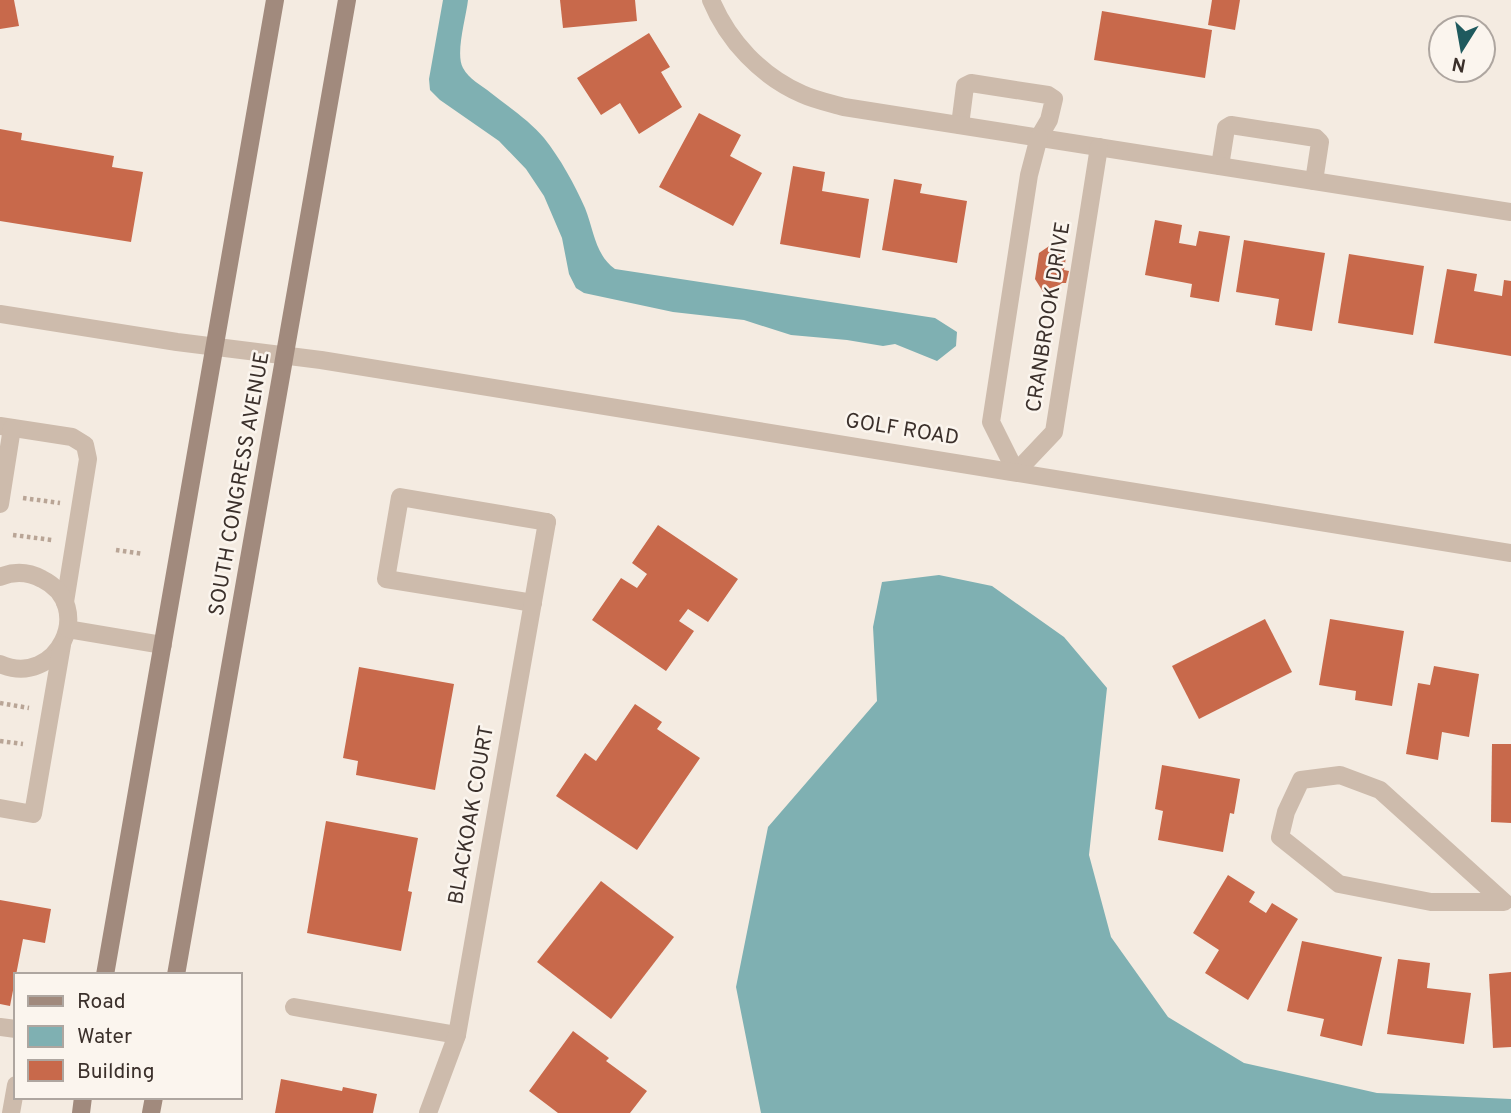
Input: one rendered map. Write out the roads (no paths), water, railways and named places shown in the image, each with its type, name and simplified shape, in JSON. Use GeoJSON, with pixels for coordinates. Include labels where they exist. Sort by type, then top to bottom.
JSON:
{"type":"FeatureCollection","features":[{"type":"Feature","properties":{"kind":"main road"},"geometry":{"type":"LineString","coordinates":[[105,973],[275,0]]}},
{"type":"Feature","properties":{"kind":"main road","name":"SOUTH CONGRESS AVENUE"},"geometry":{"type":"LineString","coordinates":[[176,973],[347,0]]}},
{"type":"Feature","properties":{"kind":"street"},"geometry":{"type":"LineString","coordinates":[[711,0],[725,27],[751,60],[767,74],[803,95],[844,107],[1511,212]]}},
{"type":"Feature","properties":{"kind":"street","name":"CRANBROOK DRIVE"},"geometry":{"type":"LineString","coordinates":[[960,125],[965,86],[971,83],[1048,95],[1054,99],[1049,120],[1039,137],[1029,175],[991,422],[1016,472],[1054,432],[1099,147]]}},
{"type":"Feature","properties":{"kind":"street"},"geometry":{"type":"LineString","coordinates":[[1220,166],[1226,128],[1231,125],[1316,138],[1320,142],[1314,181]]}},
{"type":"Feature","properties":{"kind":"street","name":"GOLF ROAD"},"geometry":{"type":"LineString","coordinates":[[0,314],[286,355],[1511,553]]}},
{"type":"Feature","properties":{"kind":"street"},"geometry":{"type":"LineString","coordinates":[[0,504],[6,427],[72,437],[85,444],[88,459],[65,603],[68,617],[33,814],[0,808]]}},
{"type":"Feature","properties":{"kind":"street","name":"BLACKOAK COURT"},"geometry":{"type":"LineString","coordinates":[[428,1113],[457,1035],[533,603],[547,522],[400,497],[386,579],[533,603]]}},
{"type":"Feature","properties":{"kind":"street"},"geometry":{"type":"LineString","coordinates":[[0,577],[20,572],[35,575],[49,582],[65,603]]}},
{"type":"Feature","properties":{"kind":"street"},"geometry":{"type":"LineString","coordinates":[[65,637],[163,645]]}},
{"type":"Feature","properties":{"kind":"street"},"geometry":{"type":"LineString","coordinates":[[0,664],[18,669],[46,662],[65,637]]}},
{"type":"Feature","properties":{"kind":"street"},"geometry":{"type":"LineString","coordinates":[[1340,775],[1380,790],[1508,902],[1430,902],[1339,884],[1280,837],[1286,812],[1301,780],[1340,775]]}},
{"type":"Feature","properties":{"kind":"street"},"geometry":{"type":"LineString","coordinates":[[294,1007],[457,1035]]}},
{"type":"Feature","properties":{"kind":"water"},"geometry":{"type":"Polygon","coordinates":[[[443,0],[468,0],[460,54],[463,68],[472,79],[512,109],[544,138],[581,199],[603,257],[615,269],[935,318],[957,332],[956,346],[937,361],[895,344],[883,346],[791,335],[744,320],[673,312],[584,293],[576,288],[569,274],[562,238],[544,196],[526,169],[499,141],[430,90],[429,79],[443,0]]]}},
{"type":"Feature","properties":{"kind":"water"},"geometry":{"type":"Polygon","coordinates":[[[939,575],[992,586],[1064,637],[1107,688],[1089,855],[1111,937],[1168,1017],[1244,1063],[1377,1093],[1511,1099],[1511,1113],[761,1113],[736,987],[768,827],[877,701],[873,627],[882,582],[939,575]]]}}]}
